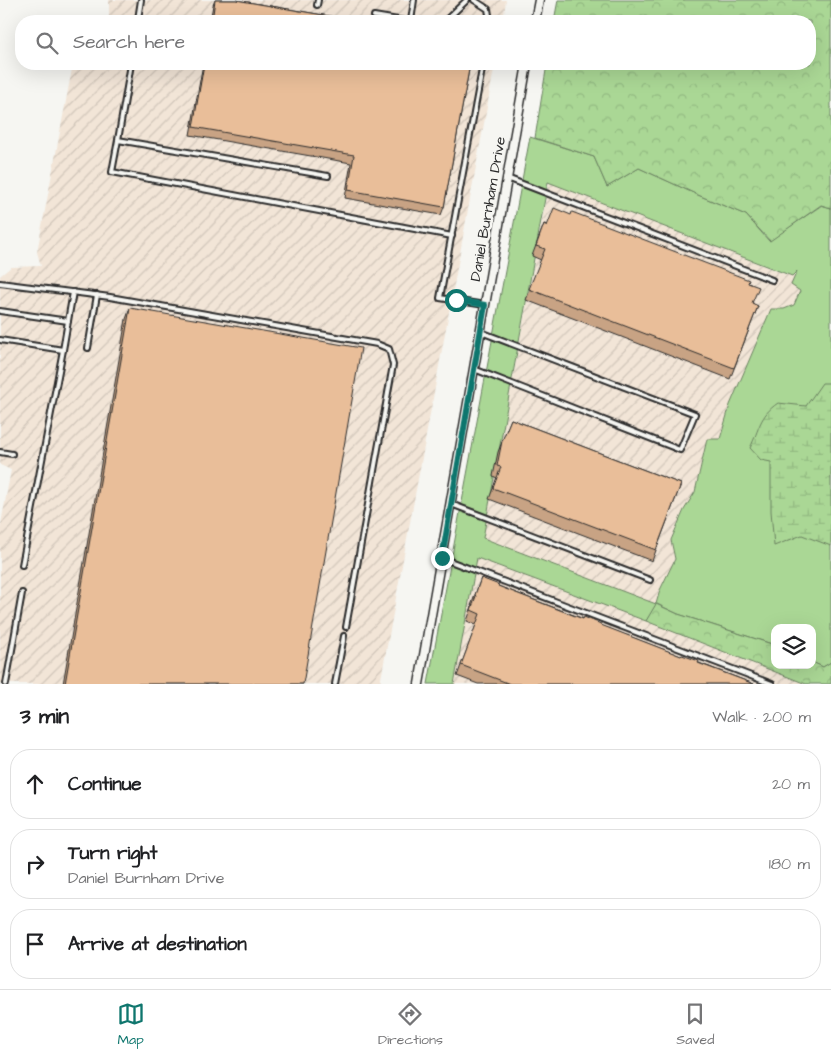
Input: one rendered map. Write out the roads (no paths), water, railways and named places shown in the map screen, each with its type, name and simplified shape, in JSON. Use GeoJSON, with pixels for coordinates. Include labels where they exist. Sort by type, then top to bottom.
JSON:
{"type":"FeatureCollection","features":[{"type":"Feature","properties":{"kind":"street"},"geometry":{"type":"LineString","coordinates":[[536,15],[538,0]]}},
{"type":"Feature","properties":{"kind":"street","name":"Daniel Burnham Drive"},"geometry":{"type":"LineString","coordinates":[[419,684],[526,70]]}},
{"type":"Feature","properties":{"kind":"lane"},"geometry":{"type":"LineString","coordinates":[[139,15],[141,0]]}},
{"type":"Feature","properties":{"kind":"lane"},"geometry":{"type":"LineString","coordinates":[[412,15],[414,0]]}},
{"type":"Feature","properties":{"kind":"lane"},"geometry":{"type":"LineString","coordinates":[[452,15],[468,0]]}},
{"type":"Feature","properties":{"kind":"lane"},"geometry":{"type":"LineString","coordinates":[[474,0],[488,9],[489,15]]}},
{"type":"Feature","properties":{"kind":"lane"},"geometry":{"type":"LineString","coordinates":[[129,70],[112,172],[452,236]]}},
{"type":"Feature","properties":{"kind":"lane"},"geometry":{"type":"LineString","coordinates":[[482,70],[440,298],[485,305]]}},
{"type":"Feature","properties":{"kind":"lane"},"geometry":{"type":"LineString","coordinates":[[118,140],[328,176]]}},
{"type":"Feature","properties":{"kind":"lane"},"geometry":{"type":"LineString","coordinates":[[507,178],[772,280]]}},
{"type":"Feature","properties":{"kind":"lane"},"geometry":{"type":"LineString","coordinates":[[0,290],[1,283],[97,295],[377,344],[389,349],[393,365],[346,627]]}},
{"type":"Feature","properties":{"kind":"lane"},"geometry":{"type":"LineString","coordinates":[[22,565],[73,292]]}},
{"type":"Feature","properties":{"kind":"lane"},"geometry":{"type":"LineString","coordinates":[[88,348],[97,295]]}},
{"type":"Feature","properties":{"kind":"lane"},"geometry":{"type":"LineString","coordinates":[[0,310],[68,321]]}},
{"type":"Feature","properties":{"kind":"lane"},"geometry":{"type":"LineString","coordinates":[[474,369],[680,450],[695,414],[480,332]]}},
{"type":"Feature","properties":{"kind":"lane"},"geometry":{"type":"LineString","coordinates":[[0,340],[63,350]]}},
{"type":"Feature","properties":{"kind":"lane"},"geometry":{"type":"LineString","coordinates":[[0,452],[12,454]]}},
{"type":"Feature","properties":{"kind":"lane"},"geometry":{"type":"LineString","coordinates":[[451,504],[650,580]]}},
{"type":"Feature","properties":{"kind":"lane"},"geometry":{"type":"LineString","coordinates":[[442,558],[772,684]]}},
{"type":"Feature","properties":{"kind":"lane"},"geometry":{"type":"LineString","coordinates":[[6,684],[22,593]]}},
{"type":"Feature","properties":{"kind":"lane"},"geometry":{"type":"LineString","coordinates":[[335,684],[344,636]]}}]}
